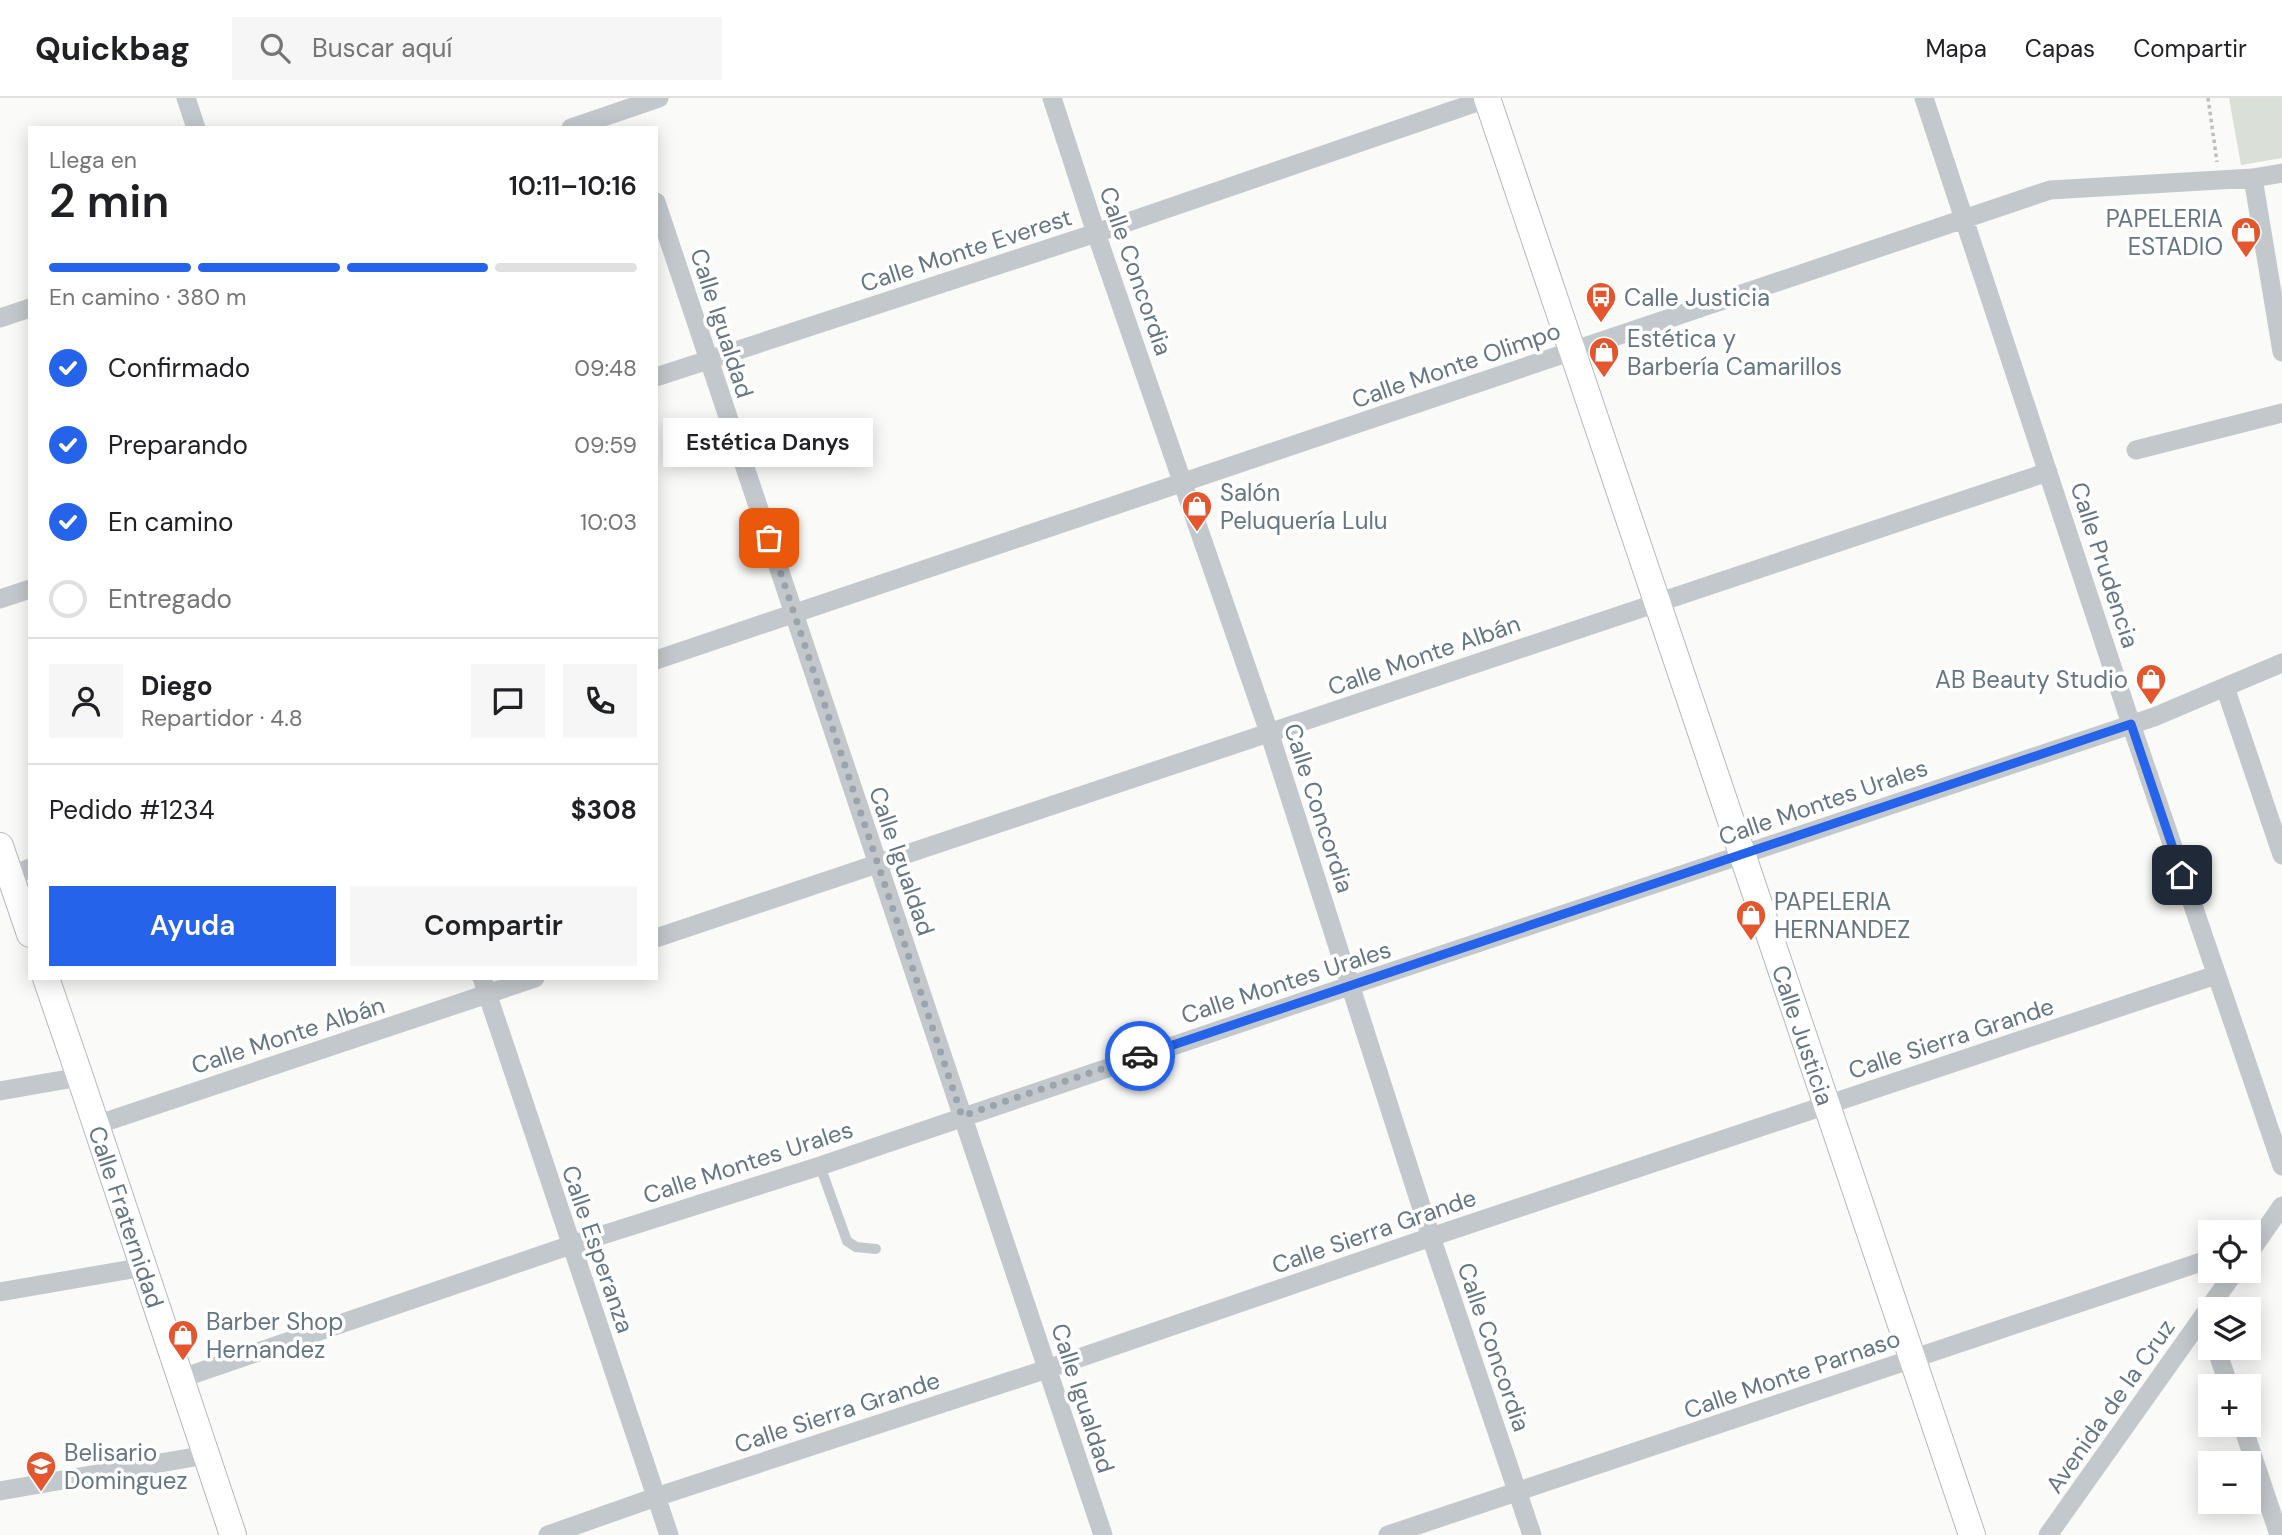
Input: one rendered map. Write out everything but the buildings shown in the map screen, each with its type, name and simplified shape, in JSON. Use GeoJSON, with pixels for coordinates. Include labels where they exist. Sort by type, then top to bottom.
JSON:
{"type":"FeatureCollection","features":[{"type":"Feature","properties":{"kind":"street"},"geometry":{"type":"LineString","coordinates":[[186,98],[195,126]]}},
{"type":"Feature","properties":{"kind":"street"},"geometry":{"type":"LineString","coordinates":[[578,126],[627,112],[659,98]]}},
{"type":"Feature","properties":{"kind":"street","name":"Calle Concordia"},"geometry":{"type":"LineString","coordinates":[[1052,98],[1269,733],[1431,1237],[1532,1535]]}},
{"type":"Feature","properties":{"kind":"street","name":"Calle Monte Everest"},"geometry":{"type":"LineString","coordinates":[[658,376],[1096,233],[1488,98]]}},
{"type":"Feature","properties":{"kind":"street","name":"Calle Justicia"},"geometry":{"type":"LineString","coordinates":[[1488,98],[1972,1535]]}},
{"type":"Feature","properties":{"kind":"street","name":"Calle Prudencia"},"geometry":{"type":"LineString","coordinates":[[1924,98],[2131,724],[2282,1166]]}},
{"type":"Feature","properties":{"kind":"street","name":"Calle Monte Olimpo"},"geometry":{"type":"LineString","coordinates":[[658,659],[2050,190],[2253,178],[2282,173]]}},
{"type":"Feature","properties":{"kind":"street"},"geometry":{"type":"LineString","coordinates":[[2253,178],[2282,352]]}},
{"type":"Feature","properties":{"kind":"street","name":"Calle Igualdad"},"geometry":{"type":"LineString","coordinates":[[658,208],[1103,1535]]}},
{"type":"Feature","properties":{"kind":"street"},"geometry":{"type":"LineString","coordinates":[[0,318],[28,309]]}},
{"type":"Feature","properties":{"kind":"street"},"geometry":{"type":"LineString","coordinates":[[2136,450],[2282,413]]}},
{"type":"Feature","properties":{"kind":"street","name":"Calle Monte Albán"},"geometry":{"type":"LineString","coordinates":[[658,936],[2048,472]]}},
{"type":"Feature","properties":{"kind":"street"},"geometry":{"type":"LineString","coordinates":[[0,599],[28,590]]}},
{"type":"Feature","properties":{"kind":"street","name":"Calle Montes Urales"},"geometry":{"type":"LineString","coordinates":[[181,1378],[571,1245],[820,1166],[2154,717],[2282,663]]}},
{"type":"Feature","properties":{"kind":"street"},"geometry":{"type":"LineString","coordinates":[[2225,687],[2282,855]]}},
{"type":"Feature","properties":{"kind":"street"},"geometry":{"type":"LineString","coordinates":[[0,846],[13,875],[28,927]]}},
{"type":"Feature","properties":{"kind":"street","name":"Calle Sierra Grande"},"geometry":{"type":"LineString","coordinates":[[548,1535],[2216,975]]}},
{"type":"Feature","properties":{"kind":"street","name":"Calle Fraternidad"},"geometry":{"type":"LineString","coordinates":[[47,980],[233,1535]]}},
{"type":"Feature","properties":{"kind":"street","name":"Calle Monte Albán"},"geometry":{"type":"LineString","coordinates":[[96,1125],[485,986],[522,980]]}},
{"type":"Feature","properties":{"kind":"street","name":"Calle Esperanza"},"geometry":{"type":"LineString","coordinates":[[485,986],[668,1535]]}},
{"type":"Feature","properties":{"kind":"street"},"geometry":{"type":"LineString","coordinates":[[0,1091],[80,1077]]}},
{"type":"Feature","properties":{"kind":"street"},"geometry":{"type":"LineString","coordinates":[[2261,1234],[2282,1206]]}},
{"type":"Feature","properties":{"kind":"street","name":"Calle Monte Parnaso"},"geometry":{"type":"LineString","coordinates":[[1388,1535],[2198,1263]]}},
{"type":"Feature","properties":{"kind":"street"},"geometry":{"type":"LineString","coordinates":[[0,1292],[144,1267]]}},
{"type":"Feature","properties":{"kind":"street","name":"Avenida de la Cruz"},"geometry":{"type":"LineString","coordinates":[[2048,1535],[2198,1334]]}},
{"type":"Feature","properties":{"kind":"street"},"geometry":{"type":"LineString","coordinates":[[2246,1437],[2279,1535]]}},
{"type":"Feature","properties":{"kind":"street"},"geometry":{"type":"LineString","coordinates":[[0,1491],[206,1455]]}},
{"type":"Feature","properties":{"kind":"lane"},"geometry":{"type":"LineString","coordinates":[[820,1166],[847,1241],[856,1247],[876,1249]]}},
{"type":"Feature","properties":{"kind":"path"},"geometry":{"type":"LineString","coordinates":[[2208,98],[2220,180]]}},
{"type":"Feature","properties":{"kind":"shaded area"},"geometry":{"type":"Polygon","coordinates":[[[2229,98],[2282,98],[2282,158],[2241,165],[2229,98]]]}},
{"type":"Feature","properties":{"kind":"way so far"},"geometry":{"type":"LineString","coordinates":[[769,538],[962,1116],[1140,1056]]}},
{"type":"Feature","properties":{"kind":"place","name":"PAPELERIA ESTADIO"},"geometry":{"type":"Point","coordinates":[2246,259]}},
{"type":"Feature","properties":{"kind":"place","name":"Calle Justicia"},"geometry":{"type":"Point","coordinates":[1601,324]}},
{"type":"Feature","properties":{"kind":"place","name":"Estética y Barbería Camarillos"},"geometry":{"type":"Point","coordinates":[1604,379]}},
{"type":"Feature","properties":{"kind":"place","name":"Salón Peluquería Lulu"},"geometry":{"type":"Point","coordinates":[1197,533]}},
{"type":"Feature","properties":{"kind":"place","name":"Estética Danys"},"geometry":{"type":"Point","coordinates":[769,538]}},
{"type":"Feature","properties":{"kind":"place","name":"AB Beauty Studio"},"geometry":{"type":"Point","coordinates":[2151,706]}},
{"type":"Feature","properties":{"kind":"place","name":"PAPELERIA HERNANDEZ"},"geometry":{"type":"Point","coordinates":[1751,942]}},
{"type":"Feature","properties":{"kind":"place","name":"Barber Shop Hernandez"},"geometry":{"type":"Point","coordinates":[183,1362]}},
{"type":"Feature","properties":{"kind":"place","name":"Belisario Dominguez"},"geometry":{"type":"Point","coordinates":[41,1493]}},
{"type":"Feature","properties":{"kind":"route"},"geometry":{"type":"LineString","coordinates":[[1140,1056],[2131,724],[2182,875]]}}]}
